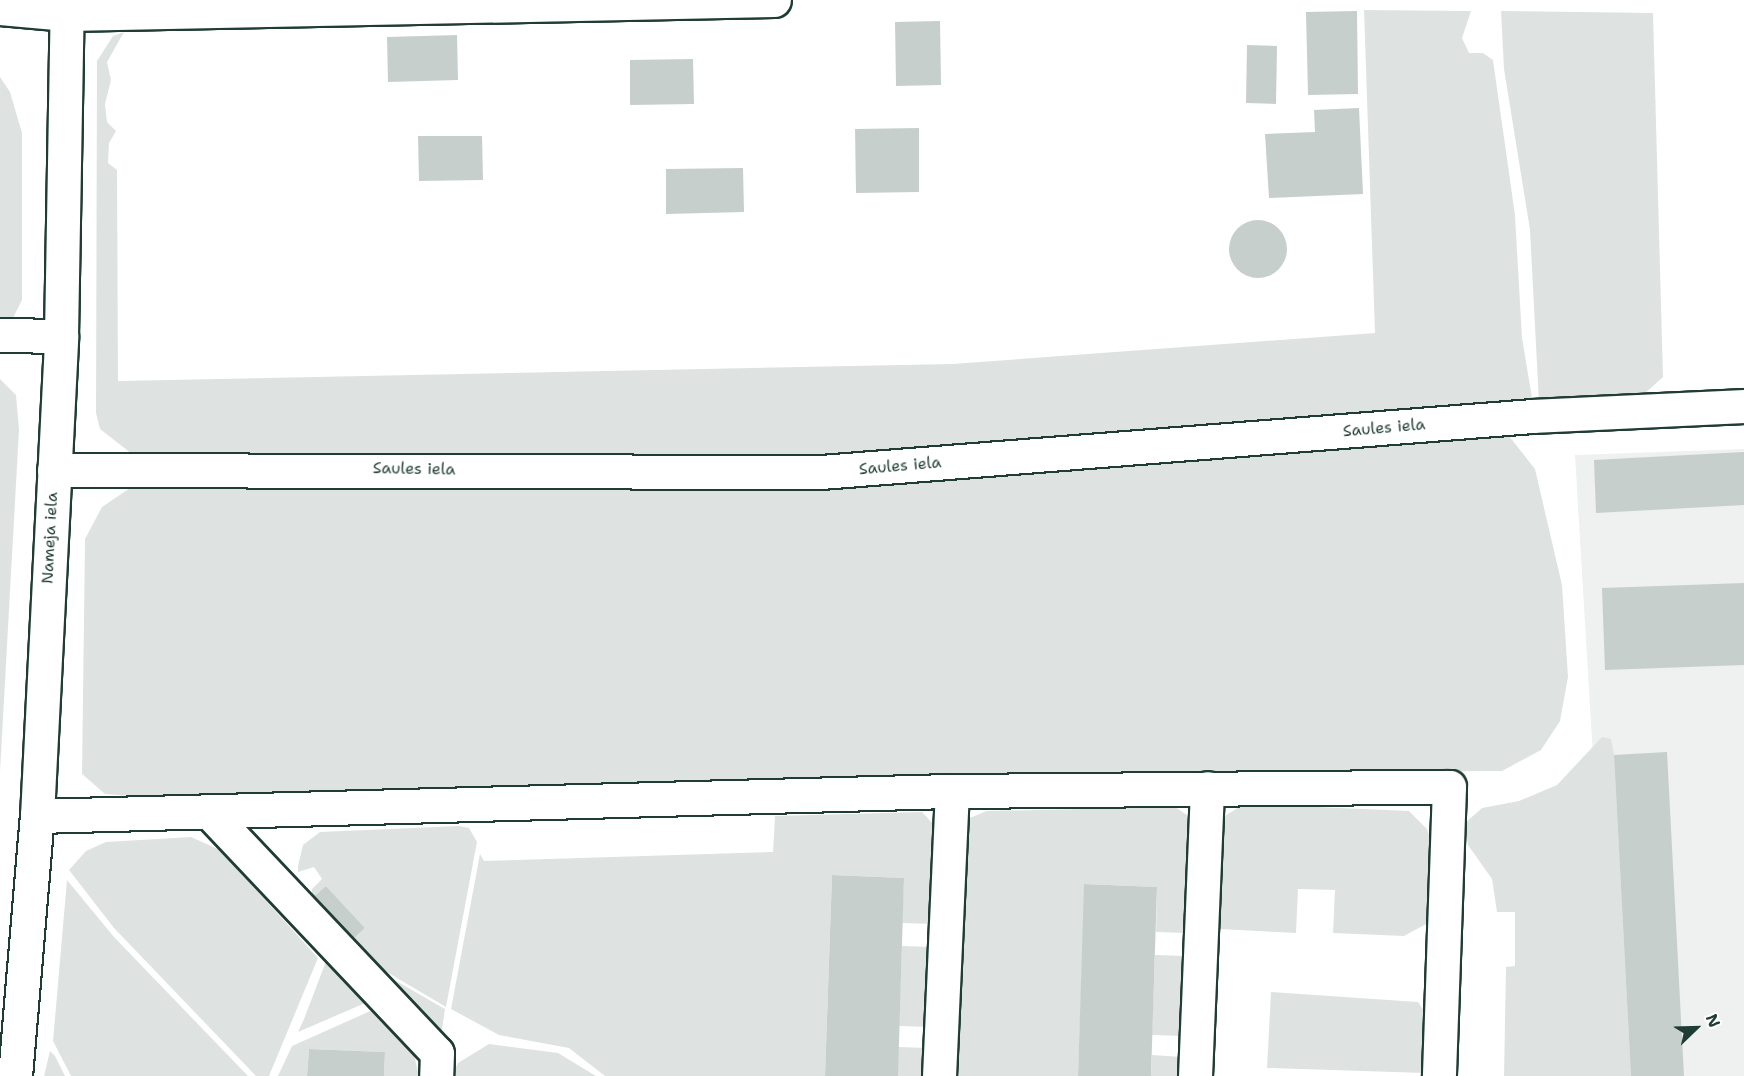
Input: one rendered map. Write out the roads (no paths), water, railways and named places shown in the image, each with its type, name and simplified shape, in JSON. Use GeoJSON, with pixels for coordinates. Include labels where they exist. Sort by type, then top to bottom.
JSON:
{"type":"FeatureCollection","features":[{"type":"Feature","properties":{"kind":"street"},"geometry":{"type":"LineString","coordinates":[[0,8],[774,0]]}},
{"type":"Feature","properties":{"kind":"street","name":"Nameja iela"},"geometry":{"type":"LineString","coordinates":[[15,1076],[37,816],[61,336],[67,7]]}},
{"type":"Feature","properties":{"kind":"street"},"geometry":{"type":"LineString","coordinates":[[0,335],[61,336]]}},
{"type":"Feature","properties":{"kind":"street","name":"Saules iela"},"geometry":{"type":"LineString","coordinates":[[54,471],[821,472],[1532,416],[1744,406]]}},
{"type":"Feature","properties":{"kind":"street"},"geometry":{"type":"LineString","coordinates":[[37,816],[952,791],[1449,787],[1439,1076]]}},
{"type":"Feature","properties":{"kind":"street"},"geometry":{"type":"LineString","coordinates":[[1195,1076],[1207,788]]}},
{"type":"Feature","properties":{"kind":"street"},"geometry":{"type":"LineString","coordinates":[[939,1076],[952,791]]}},
{"type":"Feature","properties":{"kind":"street"},"geometry":{"type":"LineString","coordinates":[[210,813],[437,1053],[436,1076]]}}]}
